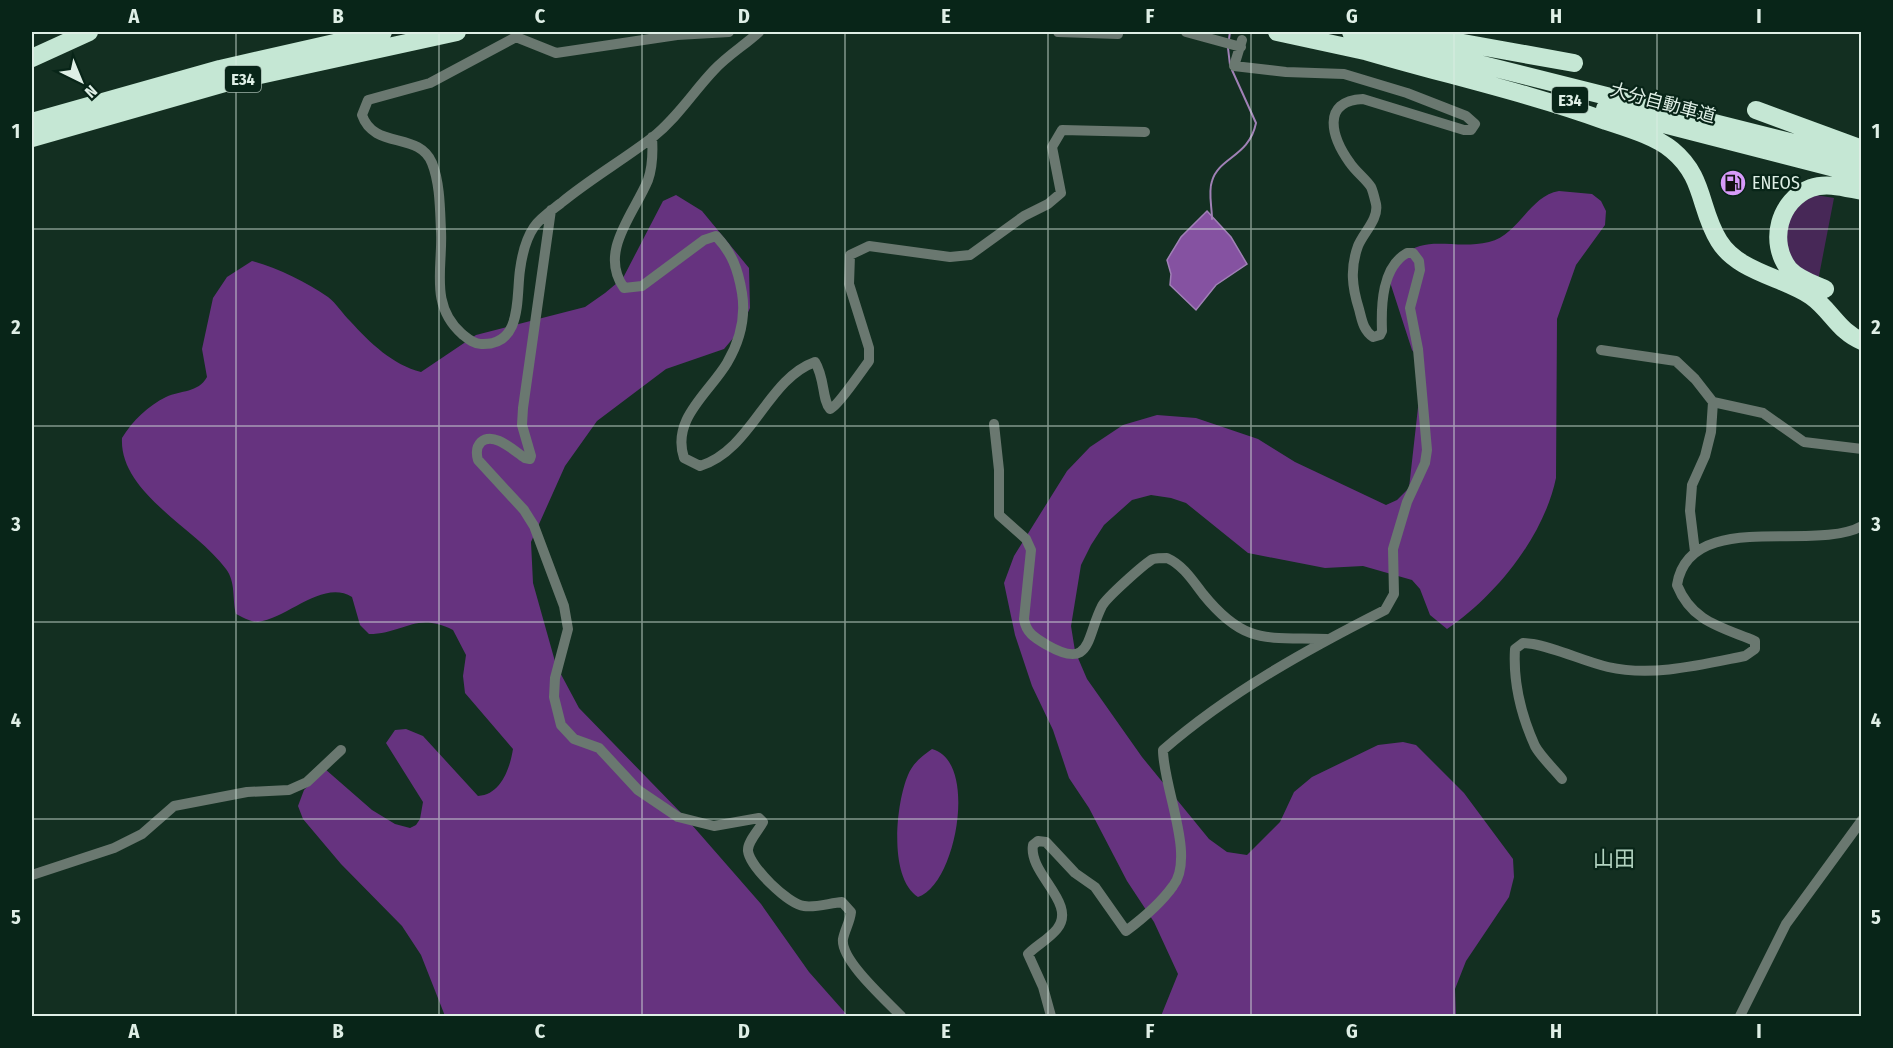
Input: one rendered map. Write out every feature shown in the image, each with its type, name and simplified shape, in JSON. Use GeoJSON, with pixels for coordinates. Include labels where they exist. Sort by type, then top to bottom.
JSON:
{"type":"FeatureCollection","features":[{"type":"Feature","properties":{"kind":"highway"},"geometry":{"type":"LineString","coordinates":[[32,58],[89,32]]}},
{"type":"Feature","properties":{"kind":"highway","name":"E34"},"geometry":{"type":"LineString","coordinates":[[32,122],[220,69],[382,32]]}},
{"type":"Feature","properties":{"kind":"highway","name":"E34"},"geometry":{"type":"LineString","coordinates":[[32,138],[228,82],[456,32]]}},
{"type":"Feature","properties":{"kind":"highway","name":"大分自動車道"},"geometry":{"type":"LineString","coordinates":[[1277,32],[1362,50],[1862,175]]}},
{"type":"Feature","properties":{"kind":"highway","name":"大分自動車道"},"geometry":{"type":"LineString","coordinates":[[1351,32],[1862,160]]}},
{"type":"Feature","properties":{"kind":"highway"},"geometry":{"type":"LineString","coordinates":[[1398,32],[1574,63]]}},
{"type":"Feature","properties":{"kind":"highway"},"geometry":{"type":"LineString","coordinates":[[1362,50],[1557,105],[1624,128],[1670,148],[1682,158],[1699,182],[1707,216],[1720,244],[1743,263],[1811,296],[1837,324],[1862,341]]}},
{"type":"Feature","properties":{"kind":"highway"},"geometry":{"type":"LineString","coordinates":[[1756,110],[1862,149]]}},
{"type":"Feature","properties":{"kind":"highway"},"geometry":{"type":"LineString","coordinates":[[1825,289],[1790,270],[1778,245],[1782,216],[1794,200],[1812,188],[1824,186],[1862,190]]}},
{"type":"Feature","properties":{"kind":"street"},"geometry":{"type":"LineString","coordinates":[[729,32],[677,35],[556,53],[516,34],[430,83],[368,100],[362,115],[365,125],[388,140],[416,145],[431,160],[436,173],[441,234],[438,286],[449,318],[469,340],[480,344],[495,342],[502,339],[513,326],[525,244],[535,225],[586,182],[652,137],[681,111],[715,69],[759,32]]}},
{"type":"Feature","properties":{"kind":"street"},"geometry":{"type":"LineString","coordinates":[[1058,32],[1118,34]]}},
{"type":"Feature","properties":{"kind":"street"},"geometry":{"type":"LineString","coordinates":[[1051,1017],[1043,987],[1028,954],[1058,928],[1062,917],[1058,899],[1038,872],[1032,852],[1033,845],[1038,841],[1046,842],[1075,873],[1095,886],[1126,932],[1174,885],[1181,871],[1182,843],[1166,787],[1163,750],[1191,725],[1278,666],[1386,610],[1394,594],[1393,549],[1407,502],[1425,463],[1427,450],[1418,349],[1410,308],[1420,270],[1419,261],[1413,254],[1407,253],[1395,265],[1382,293],[1382,331],[1380,335],[1373,337],[1364,328],[1353,290],[1352,271],[1358,245],[1375,215],[1376,204],[1373,189],[1350,163],[1338,144],[1332,121],[1336,110],[1348,100],[1363,99],[1464,130],[1471,130],[1475,124],[1466,116],[1407,93],[1344,74],[1286,72],[1234,66],[1239,44],[1186,32]]}},
{"type":"Feature","properties":{"kind":"street"},"geometry":{"type":"LineString","coordinates":[[652,137],[652,166],[648,180],[617,242],[614,264],[617,278],[624,288],[634,289],[642,286],[704,240],[716,236],[730,251],[739,274],[744,306],[738,341],[727,364],[684,422],[681,448],[684,458],[700,466],[713,462],[738,441],[785,383],[803,366],[815,362],[822,373],[826,404],[830,409],[840,403],[849,385],[869,361],[869,348],[849,284],[850,255],[869,246],[950,256],[970,255],[1024,216],[1048,204],[1061,193],[1052,147],[1062,130],[1122,129],[1145,132]]}},
{"type":"Feature","properties":{"kind":"street"},"geometry":{"type":"LineString","coordinates":[[552,210],[523,408],[522,424],[531,456],[530,459],[525,458],[498,440],[486,440],[479,444],[476,453],[478,460],[524,510],[534,526],[564,606],[568,629],[555,678],[554,697],[561,726],[574,739],[599,748],[638,790],[678,817],[714,826],[759,818],[763,822],[749,844],[748,852],[755,866],[793,903],[804,906],[842,902],[851,912],[843,939],[847,957],[901,1017]]}},
{"type":"Feature","properties":{"kind":"street"},"geometry":{"type":"LineString","coordinates":[[1601,351],[1676,361],[1685,367],[1713,402],[1763,413],[1804,442],[1862,449]]}},
{"type":"Feature","properties":{"kind":"street"},"geometry":{"type":"LineString","coordinates":[[1695,552],[1690,511],[1692,485],[1705,456],[1711,432],[1713,402]]}},
{"type":"Feature","properties":{"kind":"street"},"geometry":{"type":"LineString","coordinates":[[994,424],[999,470],[999,515],[1026,539],[1031,550],[1024,619],[1025,627],[1032,636],[1061,653],[1071,656],[1079,654],[1088,646],[1103,603],[1152,560],[1167,558],[1186,572],[1216,610],[1230,623],[1259,638],[1330,639]]}},
{"type":"Feature","properties":{"kind":"street"},"geometry":{"type":"LineString","coordinates":[[1562,779],[1535,746],[1520,702],[1514,663],[1515,649],[1522,643],[1533,644],[1591,662],[1638,670],[1663,670],[1745,656],[1755,649],[1755,641],[1705,621],[1684,602],[1677,585],[1678,576],[1695,552],[1730,540],[1764,536],[1839,536],[1862,526]]}},
{"type":"Feature","properties":{"kind":"street"},"geometry":{"type":"LineString","coordinates":[[32,875],[114,848],[142,834],[174,806],[247,792],[289,790],[307,782],[341,750]]}},
{"type":"Feature","properties":{"kind":"street"},"geometry":{"type":"LineString","coordinates":[[1740,1017],[1786,924],[1862,820]]}},
{"type":"Feature","properties":{"kind":"shaded area"},"geometry":{"type":"Polygon","coordinates":[[[1559,191],[1592,194],[1601,201],[1606,211],[1605,225],[1576,265],[1557,319],[1556,478],[1550,500],[1529,543],[1500,582],[1465,615],[1447,629],[1430,615],[1420,589],[1412,580],[1363,566],[1325,568],[1248,553],[1186,503],[1151,495],[1132,500],[1104,525],[1081,565],[1071,626],[1075,651],[1087,679],[1142,757],[1209,839],[1227,852],[1247,855],[1280,822],[1294,792],[1312,777],[1378,745],[1403,742],[1416,745],[1464,793],[1513,859],[1514,877],[1509,897],[1466,961],[1455,989],[1456,1016],[1161,1016],[1178,974],[1154,922],[1127,881],[1089,808],[1069,778],[1053,730],[1032,686],[1015,635],[1004,583],[1014,556],[1067,471],[1090,447],[1123,425],[1157,415],[1196,418],[1258,439],[1295,462],[1386,505],[1397,500],[1409,488],[1422,372],[1419,359],[1412,350],[1389,279],[1398,262],[1408,252],[1419,246],[1489,242],[1508,232],[1540,200],[1559,191]]]}},
{"type":"Feature","properties":{"kind":"shaded area"},"geometry":{"type":"Polygon","coordinates":[[[676,195],[702,211],[749,268],[750,308],[740,330],[724,349],[666,369],[597,421],[565,466],[531,542],[533,583],[556,665],[579,708],[685,817],[761,904],[809,972],[848,1016],[445,1016],[421,955],[402,926],[341,864],[303,819],[298,806],[304,790],[325,769],[372,810],[395,824],[410,828],[416,825],[420,819],[423,802],[386,743],[395,730],[406,729],[423,736],[478,796],[493,791],[498,786],[507,772],[513,749],[465,693],[463,676],[466,655],[453,630],[440,625],[419,623],[369,634],[360,625],[352,597],[341,593],[317,596],[281,614],[258,622],[236,614],[233,585],[226,569],[213,554],[146,493],[133,476],[124,458],[122,438],[136,419],[147,409],[166,397],[194,389],[207,377],[202,349],[213,298],[227,277],[252,261],[292,276],[328,297],[383,352],[401,364],[421,372],[476,335],[585,307],[623,278],[663,201],[676,195]]]}},
{"type":"Feature","properties":{"kind":"shaded area"},"geometry":{"type":"Polygon","coordinates":[[[1816,195],[1834,198],[1818,281],[1791,261],[1784,241],[1785,231],[1793,213],[1807,199],[1816,195]]]}},
{"type":"Feature","properties":{"kind":"shaded area"},"geometry":{"type":"Polygon","coordinates":[[[1207,211],[1231,237],[1247,264],[1216,285],[1196,310],[1170,285],[1171,274],[1167,260],[1181,237],[1207,211]]]}},
{"type":"Feature","properties":{"kind":"shaded area"},"geometry":{"type":"Polygon","coordinates":[[[932,749],[946,758],[955,776],[958,798],[957,823],[952,848],[943,870],[931,888],[918,897],[908,887],[902,874],[898,857],[898,821],[900,803],[908,775],[918,760],[932,749]]]}},
{"type":"Feature","properties":{"kind":"waterway"},"geometry":{"type":"LineString","coordinates":[[1229,39],[1230,32]]}},
{"type":"Feature","properties":{"kind":"waterway"},"geometry":{"type":"LineString","coordinates":[[1228,48],[1230,65]]}},
{"type":"Feature","properties":{"kind":"waterway"},"geometry":{"type":"LineString","coordinates":[[1212,219],[1210,190],[1212,181],[1221,167],[1247,143],[1256,123],[1232,70]]}},
{"type":"Feature","properties":{"kind":"place","name":"ENEOS"},"geometry":{"type":"Point","coordinates":[1733,183]}},
{"type":"Feature","properties":{"kind":"district","name":"山田"},"geometry":{"type":"Point","coordinates":[1614,859]}}]}
